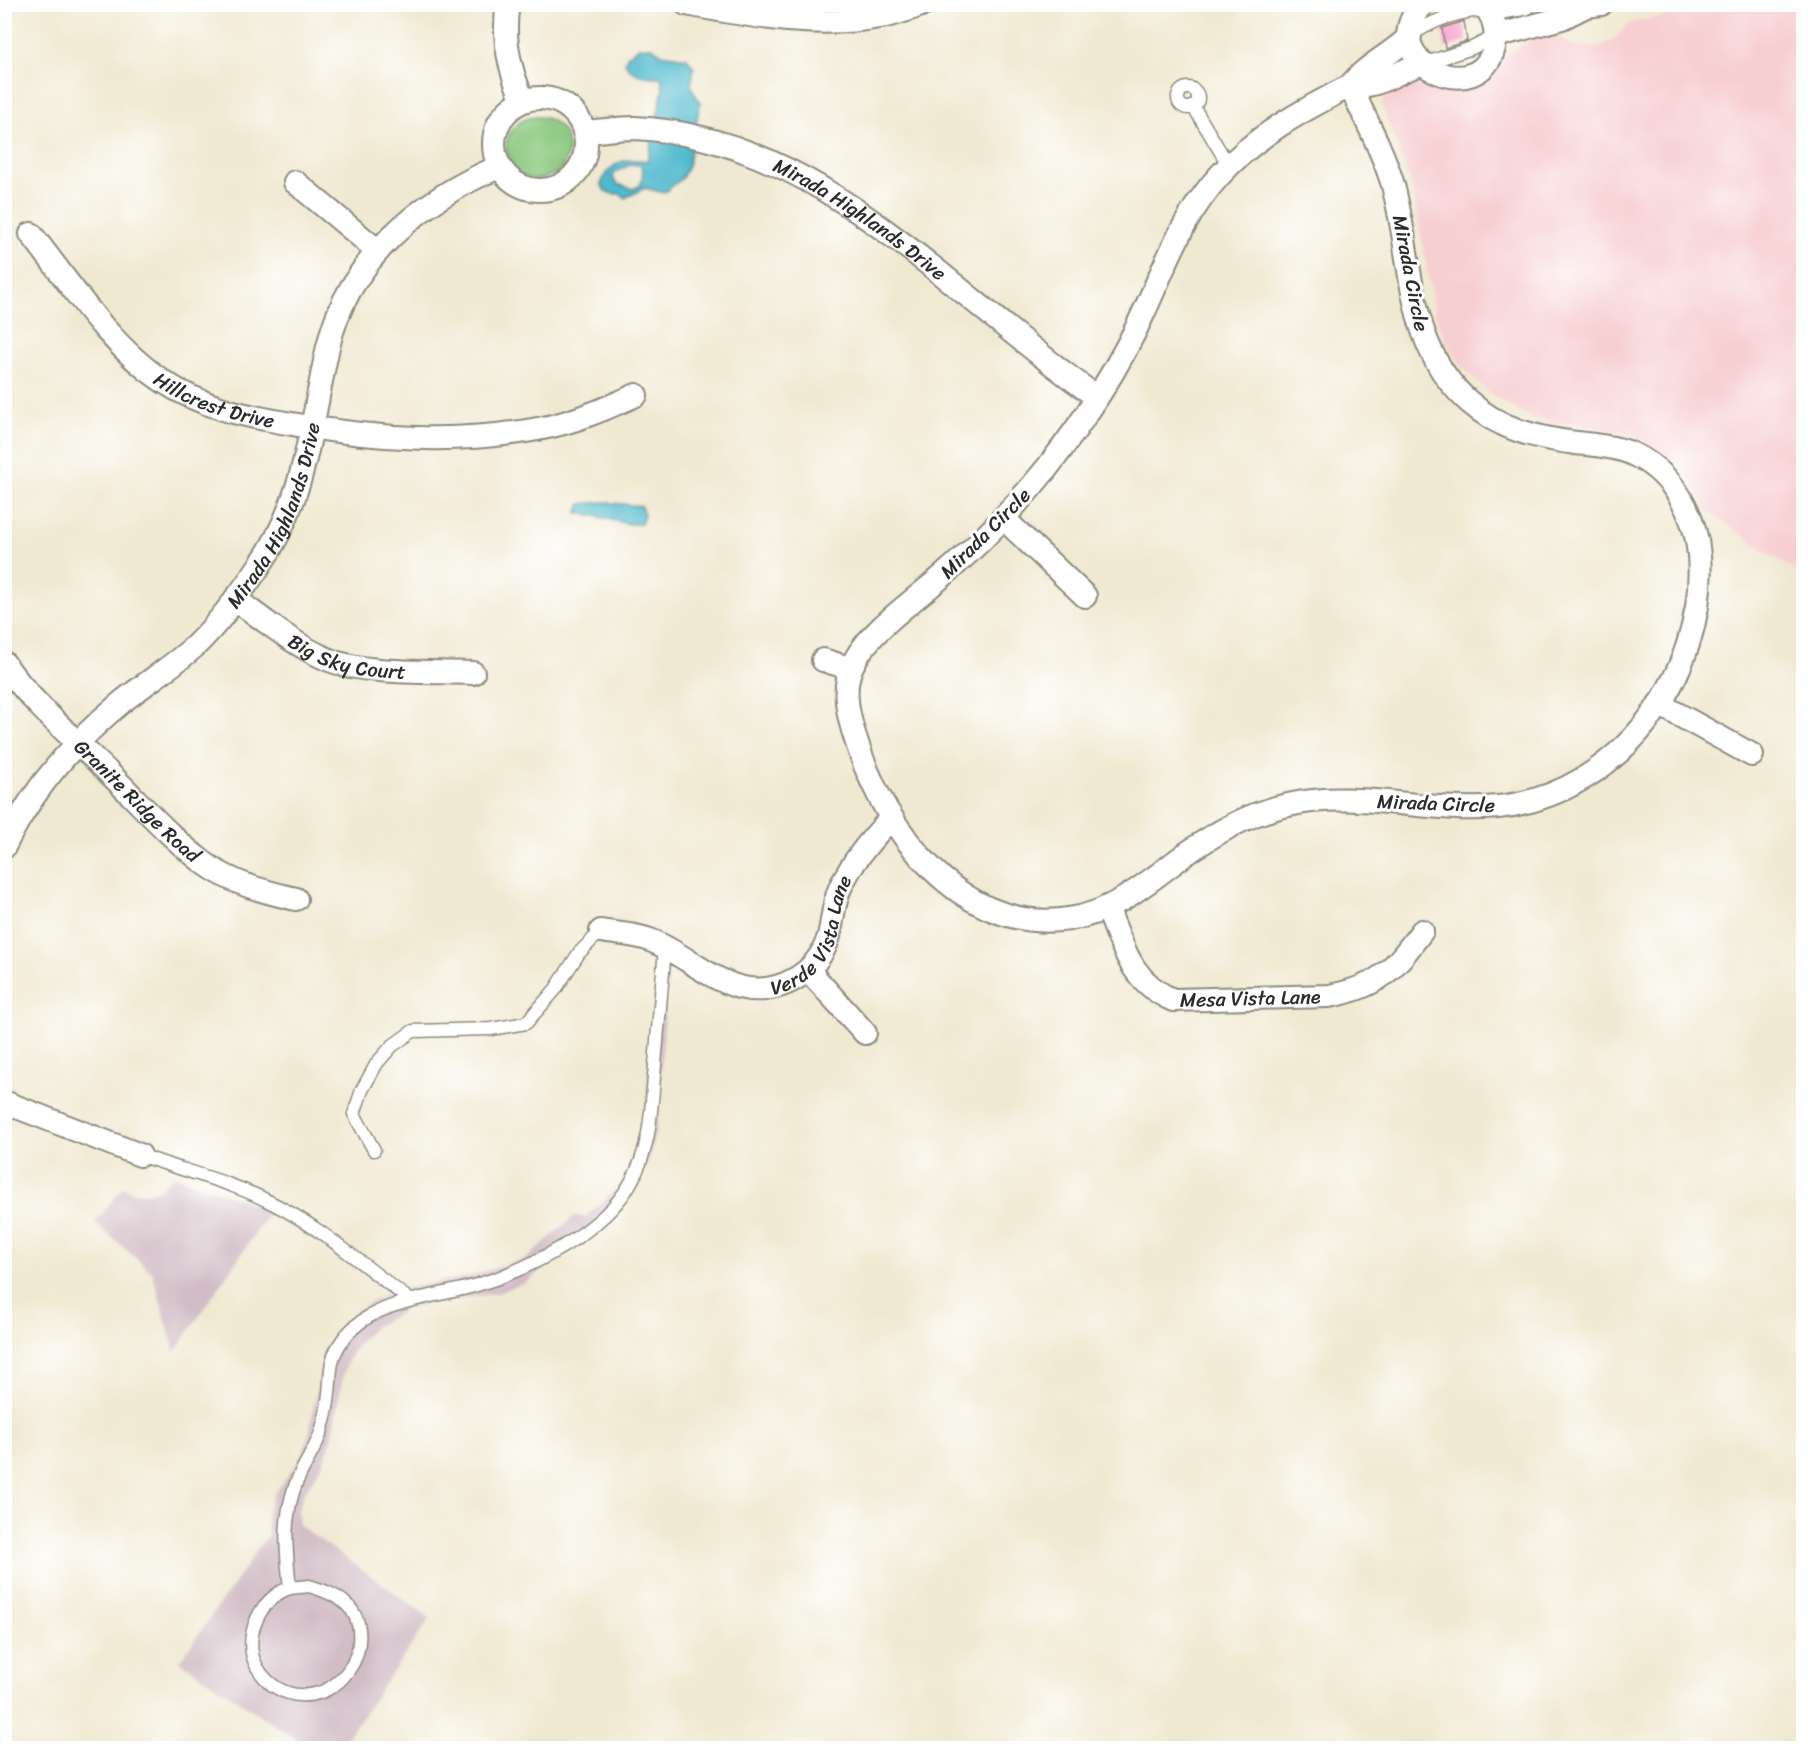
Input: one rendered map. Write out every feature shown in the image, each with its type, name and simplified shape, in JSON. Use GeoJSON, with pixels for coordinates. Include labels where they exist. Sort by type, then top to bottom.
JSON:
{"type":"FeatureCollection","features":[{"type":"Feature","properties":{"kind":"street"},"geometry":{"type":"LineString","coordinates":[[508,4],[506,45],[512,76],[523,100]]}},
{"type":"Feature","properties":{"kind":"street"},"geometry":{"type":"LineString","coordinates":[[686,4],[775,20],[840,22],[881,17],[924,4]]}},
{"type":"Feature","properties":{"kind":"street"},"geometry":{"type":"LineString","coordinates":[[1423,4],[1411,22],[1410,36],[1416,56],[1422,64],[1444,76],[1469,75],[1488,59],[1496,36],[1494,22],[1485,7],[1524,4]]}},
{"type":"Feature","properties":{"kind":"street"},"geometry":{"type":"LineString","coordinates":[[1496,36],[1562,18],[1589,5]]}},
{"type":"Feature","properties":{"kind":"street","name":"Mirada Circle"},"geometry":{"type":"LineString","coordinates":[[1350,86],[1383,156],[1392,182],[1421,331],[1438,367],[1450,383],[1485,414],[1506,426],[1552,440],[1607,446],[1627,452],[1647,462],[1666,477],[1682,497],[1693,524],[1699,550],[1699,590],[1695,623],[1686,652],[1659,704],[1623,749],[1598,769],[1567,788],[1533,800],[1501,807],[1469,808],[1352,800],[1292,804],[1263,812],[1228,827],[1127,897],[1087,915],[1054,920],[1022,919],[999,913],[977,903],[937,874],[891,818],[867,773],[851,724],[846,696],[849,668],[868,640],[970,551],[1003,518],[1053,461],[1097,397],[1143,315],[1177,237],[1197,203],[1229,166],[1247,149],[1296,115],[1350,86],[1359,75],[1397,49],[1410,36]]}},
{"type":"Feature","properties":{"kind":"street","name":"Mirada Circle"},"geometry":{"type":"LineString","coordinates":[[1350,86],[1372,86],[1406,69],[1422,64]]}},
{"type":"Feature","properties":{"kind":"street"},"geometry":{"type":"LineString","coordinates":[[536,98],[561,103],[572,110],[585,132],[586,147],[583,162],[575,175],[564,184],[550,190],[535,191],[521,187],[508,179],[499,168],[493,142],[495,129],[502,117],[523,100],[536,98]]}},
{"type":"Feature","properties":{"kind":"street","name":"Mirada Highlands Drive"},"geometry":{"type":"LineString","coordinates":[[585,132],[631,128],[696,137],[724,144],[784,167],[840,198],[1048,362],[1097,397]]}},
{"type":"Feature","properties":{"kind":"street","name":"Mirada Highlands Drive"},"geometry":{"type":"LineString","coordinates":[[4,847],[33,795],[53,767],[124,701],[194,647],[235,599],[267,555],[292,508],[304,472],[328,345],[339,310],[358,277],[378,251],[414,215],[468,180],[499,168]]}},
{"type":"Feature","properties":{"kind":"street"},"geometry":{"type":"LineString","coordinates":[[295,182],[378,251]]}},
{"type":"Feature","properties":{"kind":"street","name":"Hillcrest Drive"},"geometry":{"type":"LineString","coordinates":[[31,234],[104,325],[159,378],[188,396],[222,410],[349,435],[413,440],[538,429],[592,414],[636,395]]}},
{"type":"Feature","properties":{"kind":"street"},"geometry":{"type":"LineString","coordinates":[[1003,518],[1085,596]]}},
{"type":"Feature","properties":{"kind":"street","name":"Big Sky Court"},"geometry":{"type":"LineString","coordinates":[[235,599],[298,643],[328,660],[359,667],[473,674]]}},
{"type":"Feature","properties":{"kind":"street"},"geometry":{"type":"LineString","coordinates":[[824,660],[849,668]]}},
{"type":"Feature","properties":{"kind":"street","name":"Granite Ridge Road"},"geometry":{"type":"LineString","coordinates":[[4,663],[15,678],[78,742],[160,823],[208,865],[253,889],[296,899]]}},
{"type":"Feature","properties":{"kind":"street"},"geometry":{"type":"LineString","coordinates":[[1659,704],[1752,755]]}},
{"type":"Feature","properties":{"kind":"street","name":"Verde Vista Lane"},"geometry":{"type":"LineString","coordinates":[[601,932],[635,936],[665,947],[738,987],[758,989],[777,987],[809,971],[821,955],[829,936],[832,913],[845,880],[864,850],[891,818]]}},
{"type":"Feature","properties":{"kind":"street","name":"Mesa Vista Lane"},"geometry":{"type":"LineString","coordinates":[[1107,907],[1127,956],[1139,978],[1154,992],[1173,1000],[1329,996],[1354,992],[1377,981],[1395,968],[1422,931]]}},
{"type":"Feature","properties":{"kind":"street"},"geometry":{"type":"LineString","coordinates":[[809,971],[866,1033]]}},
{"type":"Feature","properties":{"kind":"street"},"geometry":{"type":"LineString","coordinates":[[4,1102],[140,1155]]}},
{"type":"Feature","properties":{"kind":"lane"},"geometry":{"type":"LineString","coordinates":[[1410,36],[1429,23],[1464,11],[1485,7]]}},
{"type":"Feature","properties":{"kind":"lane"},"geometry":{"type":"LineString","coordinates":[[1193,106],[1229,166]]}},
{"type":"Feature","properties":{"kind":"lane"},"geometry":{"type":"LineString","coordinates":[[374,1150],[354,1113],[377,1063],[392,1046],[413,1031],[491,1029],[526,1023],[555,990],[579,953],[601,932]]}},
{"type":"Feature","properties":{"kind":"lane"},"geometry":{"type":"LineString","coordinates":[[290,1588],[285,1526],[290,1501],[320,1436],[328,1408],[330,1367],[347,1335],[366,1318],[383,1309],[410,1300],[475,1285],[534,1263],[566,1245],[616,1203],[630,1185],[647,1144],[665,947]]}},
{"type":"Feature","properties":{"kind":"lane"},"geometry":{"type":"LineString","coordinates":[[140,1155],[179,1170],[235,1185],[272,1203],[328,1239],[410,1300]]}},
{"type":"Feature","properties":{"kind":"lane"},"geometry":{"type":"LineString","coordinates":[[309,1586],[329,1593],[348,1605],[355,1617],[360,1647],[354,1663],[330,1690],[315,1696],[295,1695],[266,1679],[257,1667],[252,1653],[251,1637],[261,1610],[277,1595],[290,1588],[309,1586]]}},
{"type":"Feature","properties":{"kind":"shaded area"},"geometry":{"type":"Polygon","coordinates":[[[1733,5],[1803,5],[1803,577],[1708,511],[1691,481],[1666,455],[1635,437],[1605,429],[1552,422],[1524,414],[1490,394],[1463,368],[1447,344],[1435,314],[1411,183],[1382,106],[1385,96],[1398,88],[1420,85],[1455,90],[1475,85],[1489,76],[1510,52],[1534,38],[1556,34],[1572,45],[1596,48],[1611,42],[1628,24],[1636,21],[1733,5]]]}},
{"type":"Feature","properties":{"kind":"shaded area"},"geometry":{"type":"Polygon","coordinates":[[[657,964],[668,970],[657,1126],[647,1164],[629,1196],[607,1220],[525,1283],[497,1293],[410,1307],[374,1327],[360,1341],[349,1358],[344,1372],[329,1448],[321,1467],[304,1493],[298,1510],[299,1525],[430,1618],[340,1748],[309,1748],[180,1661],[268,1534],[267,1513],[274,1494],[300,1459],[308,1439],[322,1361],[329,1342],[340,1326],[354,1312],[393,1291],[473,1275],[526,1259],[574,1216],[585,1217],[618,1188],[632,1164],[644,1125],[657,964]]]}},
{"type":"Feature","properties":{"kind":"shaded area"},"geometry":{"type":"Polygon","coordinates":[[[174,1176],[271,1210],[175,1352],[152,1272],[95,1223],[123,1187],[133,1192],[147,1193],[159,1189],[174,1176]]]}},
{"type":"Feature","properties":{"kind":"green space"},"geometry":{"type":"Polygon","coordinates":[[[537,117],[559,126],[568,148],[559,170],[537,179],[515,170],[506,148],[515,126],[537,117]]]}},
{"type":"Feature","properties":{"kind":"water"},"geometry":{"type":"Polygon","coordinates":[[[639,47],[652,47],[662,54],[687,58],[694,68],[691,86],[700,103],[688,166],[682,178],[664,193],[645,188],[625,198],[618,193],[615,195],[605,191],[601,184],[609,171],[619,163],[632,160],[647,161],[663,90],[661,77],[636,74],[625,63],[627,56],[639,47]],[[632,164],[615,172],[613,178],[617,184],[633,189],[641,185],[643,169],[640,165],[632,164]]]}},
{"type":"Feature","properties":{"kind":"water"},"geometry":{"type":"Polygon","coordinates":[[[604,502],[641,506],[644,515],[641,524],[577,514],[581,504],[604,502]]]}},
{"type":"Feature","properties":{"kind":"building"},"geometry":{"type":"Polygon","coordinates":[[[1464,21],[1467,41],[1445,48],[1442,28],[1464,21]]]}}]}
